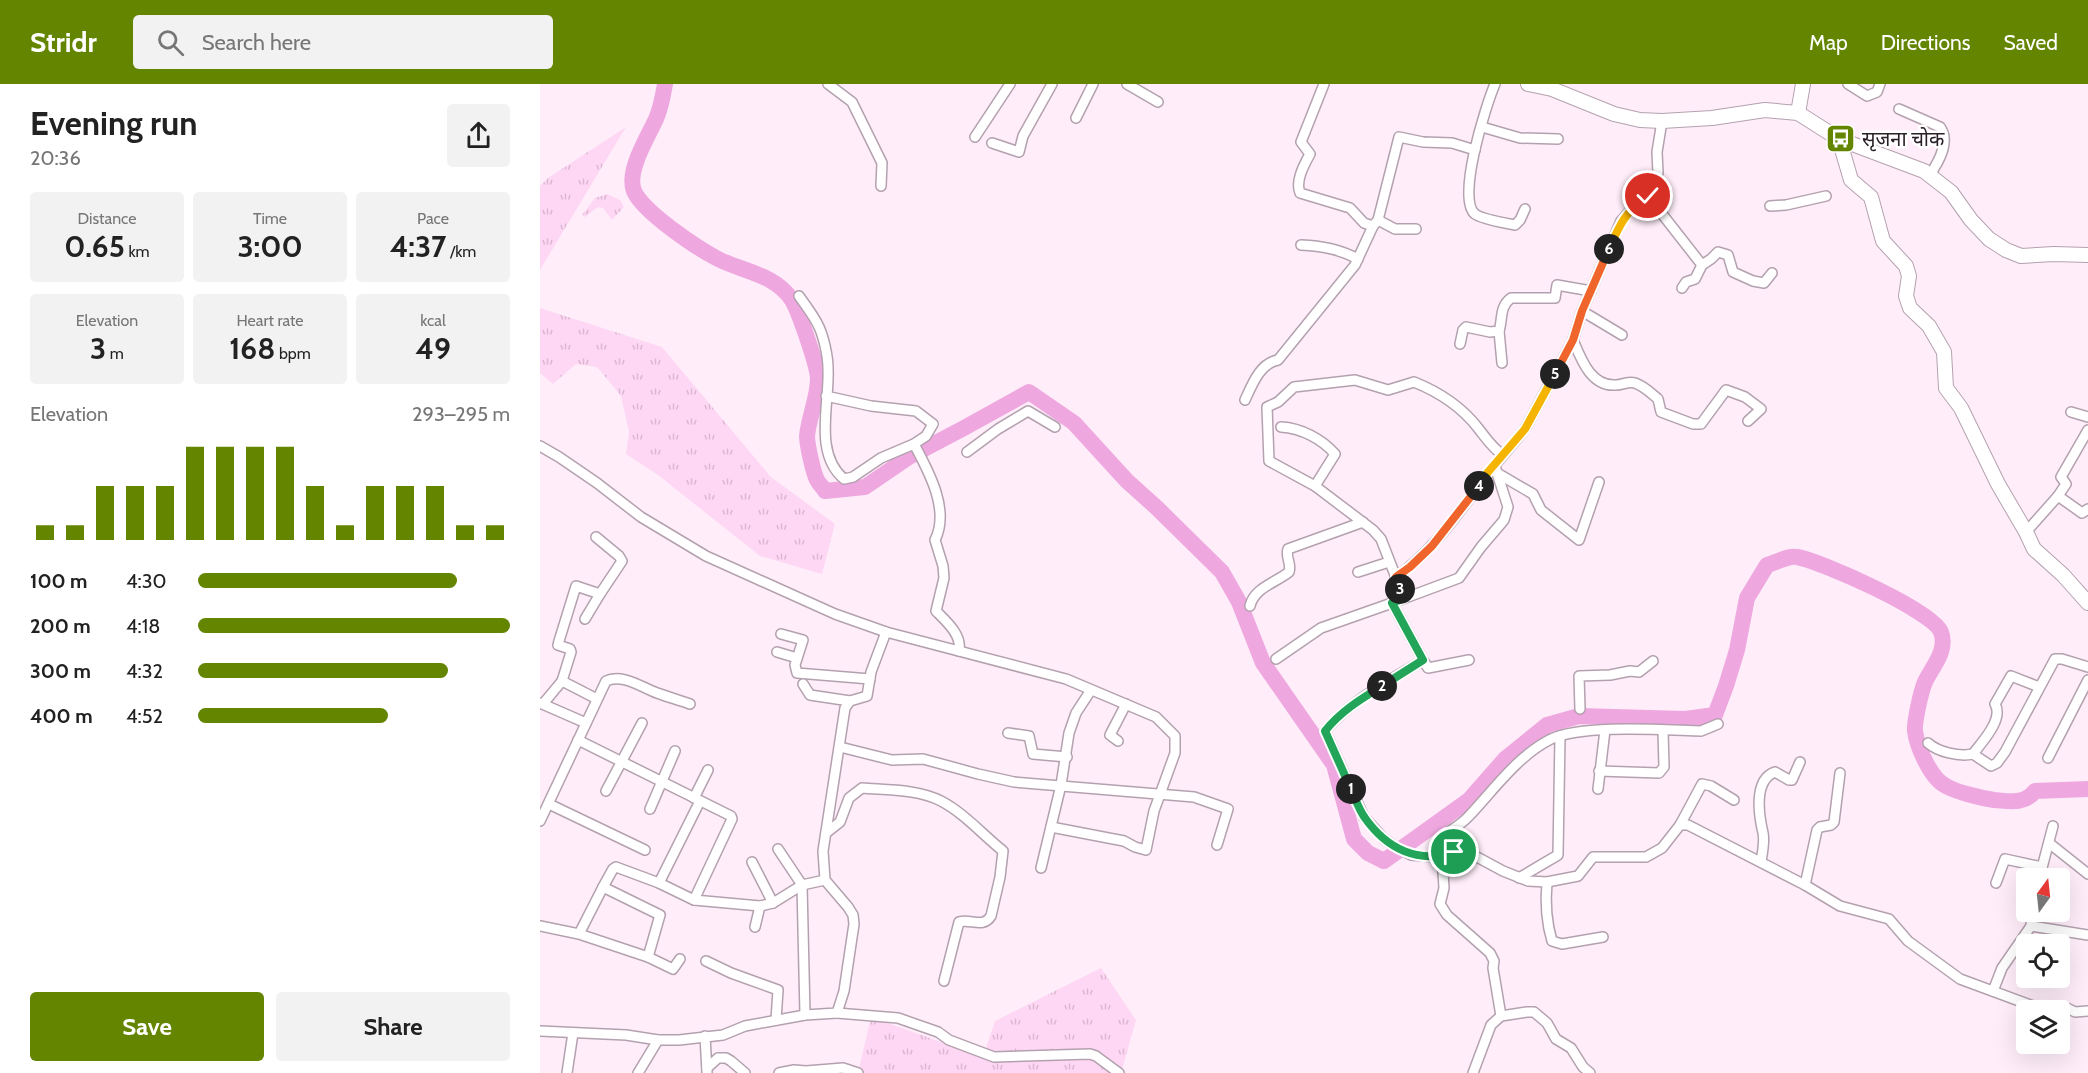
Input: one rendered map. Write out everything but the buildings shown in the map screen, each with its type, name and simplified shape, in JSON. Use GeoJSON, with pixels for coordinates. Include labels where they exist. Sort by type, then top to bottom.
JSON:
{"type":"FeatureCollection","features":[{"type":"Feature","properties":{"kind":"street"},"geometry":{"type":"LineString","coordinates":[[828,84],[852,102],[882,163],[881,186]]}},
{"type":"Feature","properties":{"kind":"street"},"geometry":{"type":"LineString","coordinates":[[975,137],[1010,84]]}},
{"type":"Feature","properties":{"kind":"street"},"geometry":{"type":"LineString","coordinates":[[992,143],[1019,152],[1023,136],[1052,84]]}},
{"type":"Feature","properties":{"kind":"street"},"geometry":{"type":"LineString","coordinates":[[1076,118],[1093,84]]}},
{"type":"Feature","properties":{"kind":"street"},"geometry":{"type":"LineString","coordinates":[[1127,84],[1158,102]]}},
{"type":"Feature","properties":{"kind":"street"},"geometry":{"type":"LineString","coordinates":[[1324,84],[1301,142],[1310,154],[1302,168],[1297,187],[1300,193],[1350,208],[1364,222],[1395,229],[1416,229]]}},
{"type":"Feature","properties":{"kind":"street"},"geometry":{"type":"LineString","coordinates":[[1495,84],[1485,106],[1475,150],[1468,191],[1469,207],[1475,215],[1515,225],[1525,208]]}},
{"type":"Feature","properties":{"kind":"street"},"geometry":{"type":"LineString","coordinates":[[1528,84],[1552,89],[1626,117],[1662,121],[1712,118],[1765,110],[1798,113],[1839,139],[1924,171],[1951,192],[1971,220],[1989,239],[2006,250],[2021,256],[2088,255]]}},
{"type":"Feature","properties":{"kind":"street"},"geometry":{"type":"LineString","coordinates":[[1798,113],[1803,84]]}},
{"type":"Feature","properties":{"kind":"street"},"geometry":{"type":"LineString","coordinates":[[1848,84],[1867,96],[1877,93],[1880,84]]}},
{"type":"Feature","properties":{"kind":"street"},"geometry":{"type":"LineString","coordinates":[[1899,109],[1940,127],[1944,132],[1939,162],[1929,176]]}},
{"type":"Feature","properties":{"kind":"street"},"geometry":{"type":"LineString","coordinates":[[1396,577],[1432,546],[1496,469],[1503,455],[1525,429],[1573,340],[1582,311],[1621,221],[1636,204],[1648,196],[1658,172],[1657,152],[1662,121]]}},
{"type":"Feature","properties":{"kind":"street"},"geometry":{"type":"LineString","coordinates":[[1482,127],[1520,138],[1558,139]]}},
{"type":"Feature","properties":{"kind":"street"},"geometry":{"type":"LineString","coordinates":[[1245,400],[1260,372],[1272,361],[1278,360],[1355,265],[1375,223],[1399,137],[1423,142],[1452,143],[1475,150]]}},
{"type":"Feature","properties":{"kind":"street"},"geometry":{"type":"LineString","coordinates":[[1839,139],[1851,180],[1871,197],[1883,241],[1906,266],[1909,276],[1906,296],[1910,308],[1929,326],[1944,352],[1946,388],[1961,408],[1998,484],[2034,549],[2063,575],[2088,603]]}},
{"type":"Feature","properties":{"kind":"street"},"geometry":{"type":"LineString","coordinates":[[1648,196],[1702,265]]}},
{"type":"Feature","properties":{"kind":"street"},"geometry":{"type":"LineString","coordinates":[[1770,206],[1786,205],[1826,196]]}},
{"type":"Feature","properties":{"kind":"street"},"geometry":{"type":"LineString","coordinates":[[1301,245],[1323,246],[1342,251],[1358,259]]}},
{"type":"Feature","properties":{"kind":"street"},"geometry":{"type":"LineString","coordinates":[[1682,288],[1686,282],[1695,279],[1702,265],[1718,252],[1728,255],[1733,272],[1753,281],[1764,283],[1772,273]]}},
{"type":"Feature","properties":{"kind":"street"},"geometry":{"type":"LineString","coordinates":[[1502,363],[1499,331],[1501,313],[1506,302],[1511,298],[1555,298],[1557,285],[1591,291]]}},
{"type":"Feature","properties":{"kind":"street"},"geometry":{"type":"LineString","coordinates":[[799,296],[820,328],[828,368],[826,396],[828,455],[835,471],[844,479],[853,477],[881,458],[914,444],[926,436],[933,424],[916,411],[871,406],[826,396]]}},
{"type":"Feature","properties":{"kind":"street"},"geometry":{"type":"LineString","coordinates":[[1582,311],[1622,335]]}},
{"type":"Feature","properties":{"kind":"street"},"geometry":{"type":"LineString","coordinates":[[1460,344],[1463,330],[1466,327],[1490,332],[1499,331]]}},
{"type":"Feature","properties":{"kind":"street"},"geometry":{"type":"LineString","coordinates":[[1573,340],[1586,369],[1597,380],[1615,386],[1632,381],[1658,399],[1661,412],[1693,424],[1701,424],[1726,390],[1745,397],[1761,409],[1748,421]]}},
{"type":"Feature","properties":{"kind":"street"},"geometry":{"type":"LineString","coordinates":[[1404,598],[1381,539],[1363,522],[1315,486],[1268,459],[1270,446],[1267,406],[1278,402],[1294,387],[1355,380],[1388,390],[1414,382],[1453,402],[1478,428],[1485,440],[1503,455]]}},
{"type":"Feature","properties":{"kind":"street"},"geometry":{"type":"LineString","coordinates":[[967,452],[1028,411],[1055,427]]}},
{"type":"Feature","properties":{"kind":"street"},"geometry":{"type":"LineString","coordinates":[[2071,412],[2088,417]]}},
{"type":"Feature","properties":{"kind":"street"},"geometry":{"type":"LineString","coordinates":[[1281,427],[1305,432],[1335,454],[1315,486]]}},
{"type":"Feature","properties":{"kind":"street"},"geometry":{"type":"LineString","coordinates":[[2026,532],[2066,484],[2061,477],[2088,430]]}},
{"type":"Feature","properties":{"kind":"street"},"geometry":{"type":"LineString","coordinates":[[914,444],[936,488],[940,529],[934,540],[943,566],[944,578],[936,611],[954,630],[960,646],[959,651]]}},
{"type":"Feature","properties":{"kind":"street"},"geometry":{"type":"LineString","coordinates":[[540,446],[597,483],[641,517],[706,556],[834,614],[886,632],[1066,679],[1156,717],[1175,736],[1175,753],[1160,795],[1146,850],[1124,841],[1051,827]]}},
{"type":"Feature","properties":{"kind":"street"},"geometry":{"type":"LineString","coordinates":[[1496,469],[1533,494],[1540,510],[1579,540],[1599,482]]}},
{"type":"Feature","properties":{"kind":"street"},"geometry":{"type":"LineString","coordinates":[[1276,659],[1321,628],[1460,578],[1481,547],[1504,520],[1508,507],[1496,469]]}},
{"type":"Feature","properties":{"kind":"street"},"geometry":{"type":"LineString","coordinates":[[2058,496],[2082,513],[2088,509]]}},
{"type":"Feature","properties":{"kind":"street"},"geometry":{"type":"LineString","coordinates":[[1250,606],[1257,592],[1289,572],[1288,549],[1363,522]]}},
{"type":"Feature","properties":{"kind":"street"},"geometry":{"type":"LineString","coordinates":[[585,619],[622,561],[596,537]]}},
{"type":"Feature","properties":{"kind":"street"},"geometry":{"type":"LineString","coordinates":[[1358,572],[1389,562]]}},
{"type":"Feature","properties":{"kind":"street"},"geometry":{"type":"LineString","coordinates":[[586,723],[541,703],[562,681],[571,652],[570,649],[558,645],[558,641],[576,586],[600,594]]}},
{"type":"Feature","properties":{"kind":"street"},"geometry":{"type":"LineString","coordinates":[[1392,603],[1428,668],[1469,660]]}},
{"type":"Feature","properties":{"kind":"street"},"geometry":{"type":"LineString","coordinates":[[802,684],[810,695],[850,700],[867,696],[886,632]]}},
{"type":"Feature","properties":{"kind":"street"},"geometry":{"type":"LineString","coordinates":[[781,634],[803,640],[797,658],[796,673],[870,680]]}},
{"type":"Feature","properties":{"kind":"street"},"geometry":{"type":"LineString","coordinates":[[777,652],[797,658]]}},
{"type":"Feature","properties":{"kind":"street"},"geometry":{"type":"LineString","coordinates":[[1928,743],[1935,749],[1966,755],[1973,754],[1991,766],[1997,763],[2005,752],[2055,659],[2062,658],[2088,667]]}},
{"type":"Feature","properties":{"kind":"street"},"geometry":{"type":"LineString","coordinates":[[1423,660],[1358,700],[1336,718],[1325,731],[1364,817],[1384,839],[1411,855],[1439,857],[1454,852],[1477,857],[1528,881],[1547,882],[1578,876],[1593,857],[1646,857],[1662,848],[1680,825],[1702,784],[1711,786],[1734,800]]}},
{"type":"Feature","properties":{"kind":"street"},"geometry":{"type":"LineString","coordinates":[[1580,709],[1579,676],[1639,672],[1653,661]]}},
{"type":"Feature","properties":{"kind":"street"},"geometry":{"type":"LineString","coordinates":[[1973,754],[1998,716],[1995,704],[2011,676],[2039,687]]}},
{"type":"Feature","properties":{"kind":"street"},"geometry":{"type":"LineString","coordinates":[[540,821],[606,681],[611,679],[636,683],[656,693],[690,704]]}},
{"type":"Feature","properties":{"kind":"street"},"geometry":{"type":"LineString","coordinates":[[2048,758],[2088,680]]}},
{"type":"Feature","properties":{"kind":"street"},"geometry":{"type":"LineString","coordinates":[[562,681],[597,699]]}},
{"type":"Feature","properties":{"kind":"street"},"geometry":{"type":"LineString","coordinates":[[1041,868],[1067,757],[1069,733],[1076,712],[1091,690]]}},
{"type":"Feature","properties":{"kind":"street"},"geometry":{"type":"LineString","coordinates":[[837,1013],[844,991],[854,924],[853,915],[848,907],[825,880],[823,851],[840,747],[840,729],[845,708],[850,700]]}},
{"type":"Feature","properties":{"kind":"street"},"geometry":{"type":"LineString","coordinates":[[1118,741],[1110,733],[1126,704]]}},
{"type":"Feature","properties":{"kind":"street"},"geometry":{"type":"LineString","coordinates":[[606,791],[642,723]]}},
{"type":"Feature","properties":{"kind":"street"},"geometry":{"type":"LineString","coordinates":[[1501,1016],[1493,968],[1494,961],[1490,953],[1447,915],[1440,904],[1444,888],[1439,857],[1435,848],[1439,840],[1463,823],[1504,776],[1550,740],[1577,732],[1701,731],[1718,724]]}},
{"type":"Feature","properties":{"kind":"street"},"geometry":{"type":"LineString","coordinates":[[1598,789],[1605,730]]}},
{"type":"Feature","properties":{"kind":"street"},"geometry":{"type":"LineString","coordinates":[[1599,771],[1659,773],[1664,767],[1663,730]]}},
{"type":"Feature","properties":{"kind":"street"},"geometry":{"type":"LineString","coordinates":[[1008,733],[1029,736],[1033,754],[1067,757]]}},
{"type":"Feature","properties":{"kind":"street"},"geometry":{"type":"LineString","coordinates":[[1519,878],[1558,855],[1560,736]]}},
{"type":"Feature","properties":{"kind":"street"},"geometry":{"type":"LineString","coordinates":[[578,740],[731,816],[732,819],[694,900]]}},
{"type":"Feature","properties":{"kind":"street"},"geometry":{"type":"LineString","coordinates":[[840,747],[892,760],[923,759],[1014,782],[1194,797],[1227,809],[1217,845]]}},
{"type":"Feature","properties":{"kind":"street"},"geometry":{"type":"LineString","coordinates":[[650,809],[675,752]]}},
{"type":"Feature","properties":{"kind":"street"},"geometry":{"type":"LineString","coordinates":[[1761,862],[1763,834],[1758,804],[1764,782],[1769,774],[1775,772],[1792,780],[1800,762]]}},
{"type":"Feature","properties":{"kind":"street"},"geometry":{"type":"LineString","coordinates":[[660,883],[708,770]]}},
{"type":"Feature","properties":{"kind":"street"},"geometry":{"type":"LineString","coordinates":[[1805,885],[1817,830],[1820,826],[1831,825],[1833,822],[1840,773]]}},
{"type":"Feature","properties":{"kind":"street"},"geometry":{"type":"LineString","coordinates":[[826,833],[840,822],[849,798],[862,788],[889,790],[939,799],[968,820],[982,835],[1003,851],[991,916],[983,923],[963,920],[959,922],[944,981]]}},
{"type":"Feature","properties":{"kind":"street"},"geometry":{"type":"LineString","coordinates":[[549,804],[645,850]]}},
{"type":"Feature","properties":{"kind":"street"},"geometry":{"type":"LineString","coordinates":[[1680,825],[1693,826],[1840,906],[1889,919],[1908,942],[1954,976],[2033,1006],[2065,1007],[2075,1012],[2088,1011]]}},
{"type":"Feature","properties":{"kind":"street"},"geometry":{"type":"LineString","coordinates":[[1996,883],[2005,859],[2042,867],[2053,826]]}},
{"type":"Feature","properties":{"kind":"street"},"geometry":{"type":"LineString","coordinates":[[2049,843],[2088,874]]}},
{"type":"Feature","properties":{"kind":"street"},"geometry":{"type":"LineString","coordinates":[[778,849],[802,885],[805,1015]]}},
{"type":"Feature","properties":{"kind":"street"},"geometry":{"type":"LineString","coordinates":[[752,862],[773,903]]}},
{"type":"Feature","properties":{"kind":"street"},"geometry":{"type":"LineString","coordinates":[[579,934],[616,867],[660,883],[694,900],[760,906],[773,903],[802,885],[825,880]]}},
{"type":"Feature","properties":{"kind":"street"},"geometry":{"type":"LineString","coordinates":[[1547,882],[1545,907],[1552,941],[1562,945],[1603,938]]}},
{"type":"Feature","properties":{"kind":"street"},"geometry":{"type":"LineString","coordinates":[[603,887],[660,915],[648,957]]}},
{"type":"Feature","properties":{"kind":"street"},"geometry":{"type":"LineString","coordinates":[[755,927],[760,906]]}},
{"type":"Feature","properties":{"kind":"street"},"geometry":{"type":"LineString","coordinates":[[1993,991],[2002,968],[2031,926],[2031,922]]}},
{"type":"Feature","properties":{"kind":"street"},"geometry":{"type":"LineString","coordinates":[[540,937],[541,926],[579,934],[648,957],[673,969],[680,958]]}},
{"type":"Feature","properties":{"kind":"street"},"geometry":{"type":"LineString","coordinates":[[2031,926],[2088,935]]}},
{"type":"Feature","properties":{"kind":"street"},"geometry":{"type":"LineString","coordinates":[[706,961],[731,973],[776,988],[778,992],[776,1020]]}},
{"type":"Feature","properties":{"kind":"street"},"geometry":{"type":"LineString","coordinates":[[1473,1073],[1488,1030],[1501,1016],[1527,1012],[1534,1012],[1547,1023],[1556,1039],[1571,1048],[1583,1067],[1590,1073]]}},
{"type":"Feature","properties":{"kind":"street"},"geometry":{"type":"LineString","coordinates":[[540,1031],[679,1040],[723,1035],[745,1026],[805,1015],[837,1013],[898,1018],[938,1032],[949,1040],[994,1057],[1090,1054],[1119,1073]]}},
{"type":"Feature","properties":{"kind":"street"},"geometry":{"type":"LineString","coordinates":[[567,1073],[573,1033]]}},
{"type":"Feature","properties":{"kind":"street"},"geometry":{"type":"LineString","coordinates":[[705,1036],[707,1071]]}},
{"type":"Feature","properties":{"kind":"street"},"geometry":{"type":"LineString","coordinates":[[638,1073],[658,1040]]}},
{"type":"Feature","properties":{"kind":"street"},"geometry":{"type":"LineString","coordinates":[[707,1071],[718,1058],[726,1058],[746,1073]]}},
{"type":"Feature","properties":{"kind":"street"},"geometry":{"type":"LineString","coordinates":[[779,1073],[794,1070],[843,1068],[858,1073]]}},
{"type":"Feature","properties":{"kind":"green space"},"geometry":{"type":"Polygon","coordinates":[[[626,127],[540,270],[540,186],[548,178],[626,127]]]}},
{"type":"Feature","properties":{"kind":"green space"},"geometry":{"type":"Polygon","coordinates":[[[607,194],[620,200],[624,207],[612,220],[603,208],[598,207],[585,217],[582,215],[595,198],[607,194]]]}},
{"type":"Feature","properties":{"kind":"green space"},"geometry":{"type":"Polygon","coordinates":[[[540,308],[662,347],[771,477],[835,524],[822,574],[760,556],[658,475],[626,454],[629,432],[621,396],[597,367],[576,364],[553,384],[540,373],[540,308]]]}},
{"type":"Feature","properties":{"kind":"green space"},"geometry":{"type":"Polygon","coordinates":[[[1101,968],[1136,1020],[1121,1073],[858,1073],[871,1017],[983,1057],[995,1021],[1101,968]]]}},
{"type":"Feature","properties":{"kind":"waterway"},"geometry":{"type":"LineString","coordinates":[[665,84],[658,115],[635,164],[632,183],[634,191],[659,219],[697,247],[718,259],[777,284],[792,300],[817,371],[817,393],[807,436],[815,476],[825,491],[865,487],[909,457],[1029,392],[1074,423],[1127,481],[1222,572],[1239,602],[1263,663],[1334,765],[1354,839],[1368,853],[1384,861],[1469,800],[1505,759],[1547,725],[1579,716],[1685,719],[1715,715],[1737,650],[1747,598],[1767,565],[1794,557],[1828,567],[1875,588],[1918,612],[1934,623],[1941,632],[1943,639],[1941,652],[1923,686],[1915,727],[1922,754],[1930,770],[1940,782],[1969,794],[1994,800],[2011,801],[2026,798],[2035,791],[2088,789]]}},
{"type":"Feature","properties":{"kind":"place","name":"सृजना चोक"},"geometry":{"type":"Point","coordinates":[1841,139]}},
{"type":"Feature","properties":{"kind":"route"},"geometry":{"type":"LineString","coordinates":[[1454,852],[1436,857],[1411,855],[1384,839],[1364,817],[1325,731],[1336,718],[1358,700],[1423,660],[1392,603],[1404,598],[1396,577],[1432,546],[1452,523],[1488,472],[1525,429],[1573,340],[1582,311],[1621,221],[1636,204],[1648,196]]}}]}
